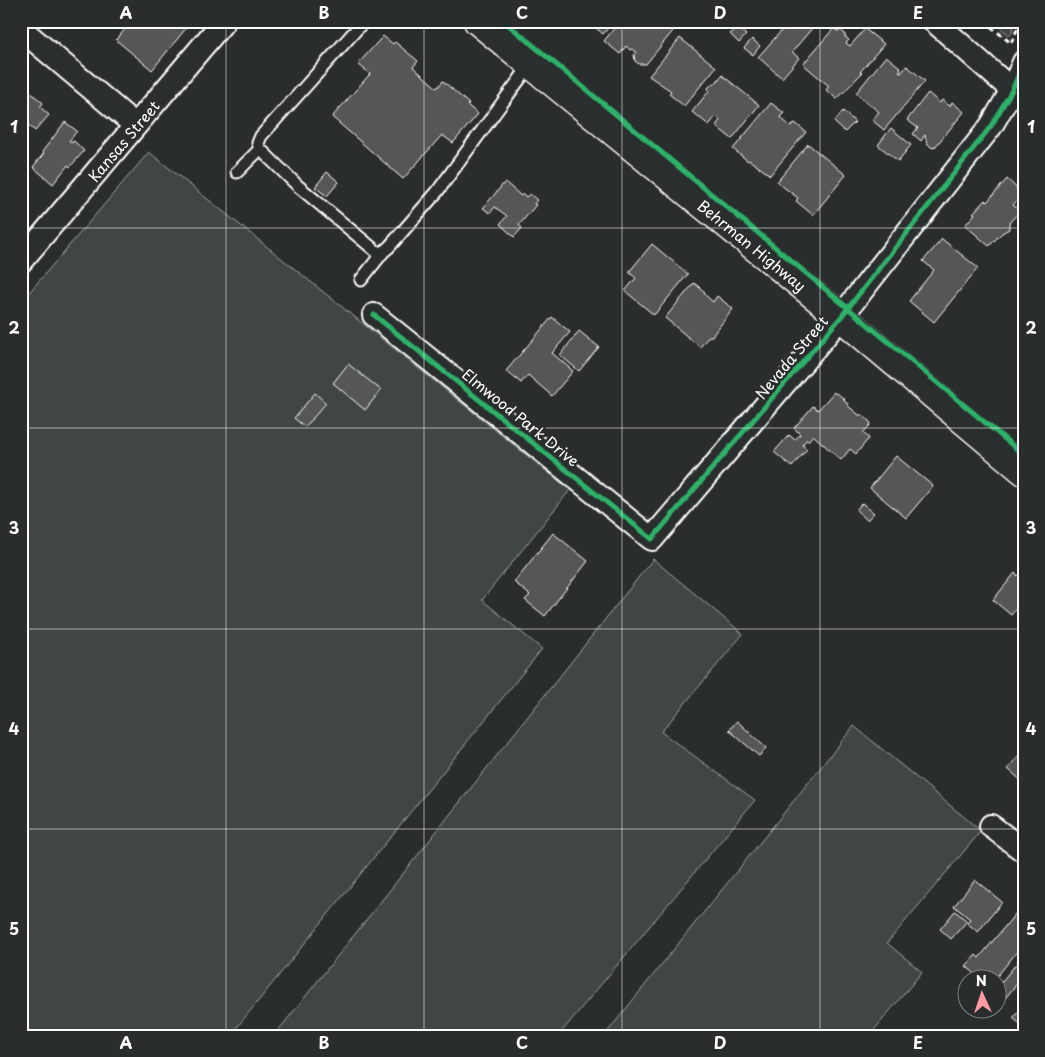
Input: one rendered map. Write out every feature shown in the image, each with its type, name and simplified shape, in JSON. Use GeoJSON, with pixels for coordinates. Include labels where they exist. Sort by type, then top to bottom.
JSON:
{"type":"FeatureCollection","features":[{"type":"Feature","properties":{"kind":"street","name":"Kansas Street"},"geometry":{"type":"LineString","coordinates":[[21,261],[224,21]]}},
{"type":"Feature","properties":{"kind":"street","name":"Behrman Highway"},"geometry":{"type":"LineString","coordinates":[[478,21],[841,317],[1024,471]]}},
{"type":"Feature","properties":{"kind":"street"},"geometry":{"type":"LineString","coordinates":[[934,21],[1012,90]]}},
{"type":"Feature","properties":{"kind":"street"},"geometry":{"type":"LineString","coordinates":[[21,29],[135,125]]}},
{"type":"Feature","properties":{"kind":"street","name":"Nevada Street"},"geometry":{"type":"LineString","coordinates":[[652,539],[841,317],[991,126],[1012,90],[1024,62]]}},
{"type":"Feature","properties":{"kind":"street","name":"Elmwood Park Drive"},"geometry":{"type":"LineString","coordinates":[[374,315],[652,539]]}},
{"type":"Feature","properties":{"kind":"street"},"geometry":{"type":"LineString","coordinates":[[991,826],[1024,851]]}},
{"type":"Feature","properties":{"kind":"lane"},"geometry":{"type":"LineString","coordinates":[[364,21],[261,136],[258,143],[260,150],[298,186],[377,252],[384,252]]}},
{"type":"Feature","properties":{"kind":"lane"},"geometry":{"type":"LineString","coordinates":[[362,280],[437,192],[530,65]]}},
{"type":"Feature","properties":{"kind":"lane"},"geometry":{"type":"LineString","coordinates":[[237,172],[260,150]]}},
{"type":"Feature","properties":{"kind":"path"},"geometry":{"type":"LineString","coordinates":[[984,21],[1011,43],[1020,21]]}},
{"type":"Feature","properties":{"kind":"shaded area"},"geometry":{"type":"Polygon","coordinates":[[[992,21],[1016,21],[1010,36],[992,21]]]}},
{"type":"Feature","properties":{"kind":"shaded area"},"geometry":{"type":"Polygon","coordinates":[[[149,152],[570,490],[482,600],[542,649],[230,1036],[21,1036],[21,302],[149,152]]]}},
{"type":"Feature","properties":{"kind":"shaded area"},"geometry":{"type":"Polygon","coordinates":[[[653,559],[743,634],[661,732],[755,800],[558,1036],[274,1036],[653,559]]]}},
{"type":"Feature","properties":{"kind":"shaded area"},"geometry":{"type":"Polygon","coordinates":[[[854,726],[981,831],[887,943],[922,972],[869,1036],[604,1036],[854,726]]]}},
{"type":"Feature","properties":{"kind":"building"},"geometry":{"type":"Polygon","coordinates":[[[132,21],[192,21],[152,70],[116,40],[132,21]]]}},
{"type":"Feature","properties":{"kind":"building"},"geometry":{"type":"Polygon","coordinates":[[[588,21],[614,21],[603,34],[588,21]]]}},
{"type":"Feature","properties":{"kind":"building"},"geometry":{"type":"Polygon","coordinates":[[[620,21],[657,21],[660,23],[661,21],[671,21],[677,26],[646,64],[639,64],[635,61],[634,55],[636,52],[632,49],[630,50],[626,46],[620,54],[604,41],[620,21]]]}},
{"type":"Feature","properties":{"kind":"building"},"geometry":{"type":"Polygon","coordinates":[[[790,21],[818,21],[792,52],[799,58],[782,78],[758,57],[790,21]]]}},
{"type":"Feature","properties":{"kind":"building"},"geometry":{"type":"Polygon","coordinates":[[[740,26],[743,29],[741,31],[746,35],[739,43],[730,34],[740,26]]]}},
{"type":"Feature","properties":{"kind":"building"},"geometry":{"type":"Polygon","coordinates":[[[834,28],[837,31],[841,30],[845,34],[845,37],[849,40],[846,43],[850,46],[865,29],[884,44],[860,72],[862,73],[837,99],[826,90],[829,86],[803,64],[834,28]]]}},
{"type":"Feature","properties":{"kind":"building"},"geometry":{"type":"Polygon","coordinates":[[[383,36],[393,44],[395,42],[418,61],[413,67],[437,88],[443,81],[478,114],[453,143],[442,135],[403,179],[332,117],[370,74],[358,64],[383,36]]]}},
{"type":"Feature","properties":{"kind":"building"},"geometry":{"type":"Polygon","coordinates":[[[680,38],[716,67],[684,106],[669,94],[671,91],[649,76],[680,38]]]}},
{"type":"Feature","properties":{"kind":"building"},"geometry":{"type":"Polygon","coordinates":[[[752,39],[760,46],[753,55],[744,48],[752,39]]]}},
{"type":"Feature","properties":{"kind":"building"},"geometry":{"type":"Polygon","coordinates":[[[886,56],[901,68],[899,72],[901,73],[907,66],[925,81],[884,130],[872,120],[879,112],[856,93],[886,56]]]}},
{"type":"Feature","properties":{"kind":"building"},"geometry":{"type":"Polygon","coordinates":[[[722,75],[759,105],[732,139],[716,126],[720,120],[716,116],[709,125],[692,112],[709,91],[708,88],[713,83],[715,84],[722,75]]]}},
{"type":"Feature","properties":{"kind":"building"},"geometry":{"type":"Polygon","coordinates":[[[23,86],[43,103],[40,107],[49,115],[35,131],[26,123],[21,129],[21,89],[23,86]]]}},
{"type":"Feature","properties":{"kind":"building"},"geometry":{"type":"Polygon","coordinates":[[[928,93],[940,103],[942,100],[950,106],[952,102],[964,112],[935,147],[932,148],[927,143],[925,135],[921,141],[913,134],[918,128],[907,120],[928,93]]]}},
{"type":"Feature","properties":{"kind":"building"},"geometry":{"type":"Polygon","coordinates":[[[771,103],[784,113],[780,117],[791,127],[795,123],[806,132],[770,175],[733,149],[771,103]]]}},
{"type":"Feature","properties":{"kind":"building"},"geometry":{"type":"Polygon","coordinates":[[[843,111],[855,122],[845,132],[834,122],[843,111]]]}},
{"type":"Feature","properties":{"kind":"building"},"geometry":{"type":"Polygon","coordinates":[[[65,122],[77,131],[69,141],[75,142],[84,151],[70,167],[68,165],[53,184],[33,167],[65,122]]]}},
{"type":"Feature","properties":{"kind":"building"},"geometry":{"type":"Polygon","coordinates":[[[891,128],[911,145],[898,161],[878,145],[891,128]]]}},
{"type":"Feature","properties":{"kind":"building"},"geometry":{"type":"Polygon","coordinates":[[[808,144],[846,175],[813,215],[796,201],[798,198],[777,182],[808,144]]]}},
{"type":"Feature","properties":{"kind":"building"},"geometry":{"type":"Polygon","coordinates":[[[327,172],[339,182],[327,196],[315,187],[327,172]]]}},
{"type":"Feature","properties":{"kind":"building"},"geometry":{"type":"Polygon","coordinates":[[[1007,179],[1023,194],[1013,205],[1020,211],[1009,223],[1009,229],[989,246],[965,225],[975,214],[973,213],[985,200],[987,202],[1007,179]]]}},
{"type":"Feature","properties":{"kind":"building"},"geometry":{"type":"Polygon","coordinates":[[[505,182],[521,196],[523,194],[526,197],[530,194],[537,200],[534,204],[536,205],[519,225],[522,228],[514,237],[500,224],[507,216],[495,207],[490,213],[483,208],[505,182]]]}},
{"type":"Feature","properties":{"kind":"building"},"geometry":{"type":"Polygon","coordinates":[[[942,239],[978,268],[934,322],[909,301],[934,270],[923,261],[942,239]]]}},
{"type":"Feature","properties":{"kind":"building"},"geometry":{"type":"Polygon","coordinates":[[[652,244],[688,274],[654,315],[625,291],[636,278],[629,272],[652,244]]]}},
{"type":"Feature","properties":{"kind":"building"},"geometry":{"type":"Polygon","coordinates":[[[694,283],[713,302],[717,296],[733,309],[712,336],[709,336],[700,347],[665,318],[694,283]]]}},
{"type":"Feature","properties":{"kind":"building"},"geometry":{"type":"Polygon","coordinates":[[[552,317],[570,332],[552,353],[573,371],[552,396],[528,375],[521,383],[506,371],[552,317]]]}},
{"type":"Feature","properties":{"kind":"building"},"geometry":{"type":"Polygon","coordinates":[[[579,331],[599,347],[579,371],[560,355],[579,331]]]}},
{"type":"Feature","properties":{"kind":"building"},"geometry":{"type":"Polygon","coordinates":[[[348,364],[381,390],[365,410],[333,383],[348,364]]]}},
{"type":"Feature","properties":{"kind":"building"},"geometry":{"type":"Polygon","coordinates":[[[834,392],[845,400],[847,405],[859,415],[862,415],[870,422],[871,424],[863,433],[869,438],[856,454],[850,449],[841,460],[813,435],[802,445],[807,449],[792,467],[774,452],[789,435],[795,440],[800,434],[794,428],[813,406],[818,410],[834,392]]]}},
{"type":"Feature","properties":{"kind":"building"},"geometry":{"type":"Polygon","coordinates":[[[315,393],[326,403],[305,427],[294,418],[315,393]]]}},
{"type":"Feature","properties":{"kind":"building"},"geometry":{"type":"Polygon","coordinates":[[[896,456],[933,486],[906,518],[870,488],[896,456]]]}},
{"type":"Feature","properties":{"kind":"building"},"geometry":{"type":"Polygon","coordinates":[[[862,503],[874,513],[867,520],[856,510],[862,503]]]}},
{"type":"Feature","properties":{"kind":"building"},"geometry":{"type":"Polygon","coordinates":[[[553,533],[588,561],[545,616],[525,600],[530,595],[514,582],[553,533]]]}},
{"type":"Feature","properties":{"kind":"building"},"geometry":{"type":"Polygon","coordinates":[[[1024,570],[1024,599],[1011,615],[993,600],[1015,573],[1018,576],[1024,570]]]}},
{"type":"Feature","properties":{"kind":"building"},"geometry":{"type":"Polygon","coordinates":[[[737,721],[766,748],[759,756],[729,730],[737,721]]]}},
{"type":"Feature","properties":{"kind":"building"},"geometry":{"type":"Polygon","coordinates":[[[1024,750],[1024,783],[1008,769],[1024,750]]]}},
{"type":"Feature","properties":{"kind":"building"},"geometry":{"type":"Polygon","coordinates":[[[975,880],[1002,902],[978,932],[967,923],[970,919],[954,906],[975,880]]]}},
{"type":"Feature","properties":{"kind":"building"},"geometry":{"type":"Polygon","coordinates":[[[955,911],[967,921],[951,939],[940,929],[955,911]]]}},
{"type":"Feature","properties":{"kind":"building"},"geometry":{"type":"Polygon","coordinates":[[[1016,913],[1024,919],[1024,943],[1002,970],[971,970],[966,966],[976,955],[979,958],[1016,913]]]}},
{"type":"Feature","properties":{"kind":"building"},"geometry":{"type":"Polygon","coordinates":[[[1024,954],[1024,967],[1017,961],[1024,954]]]}},
{"type":"Feature","properties":{"kind":"building"},"geometry":{"type":"Polygon","coordinates":[[[1016,964],[1024,971],[1024,975],[1008,995],[1008,974],[1016,964]]]}},
{"type":"Feature","properties":{"kind":"building"},"geometry":{"type":"Polygon","coordinates":[[[1024,1005],[1024,1027],[1013,1018],[1024,1005]]]}},
{"type":"Feature","properties":{"kind":"cycle path"},"geometry":{"type":"LineString","coordinates":[[504,21],[1024,455]]}},
{"type":"Feature","properties":{"kind":"cycle path"},"geometry":{"type":"LineString","coordinates":[[374,315],[652,539],[841,317],[991,126],[1012,90],[1024,62]]}}]}
